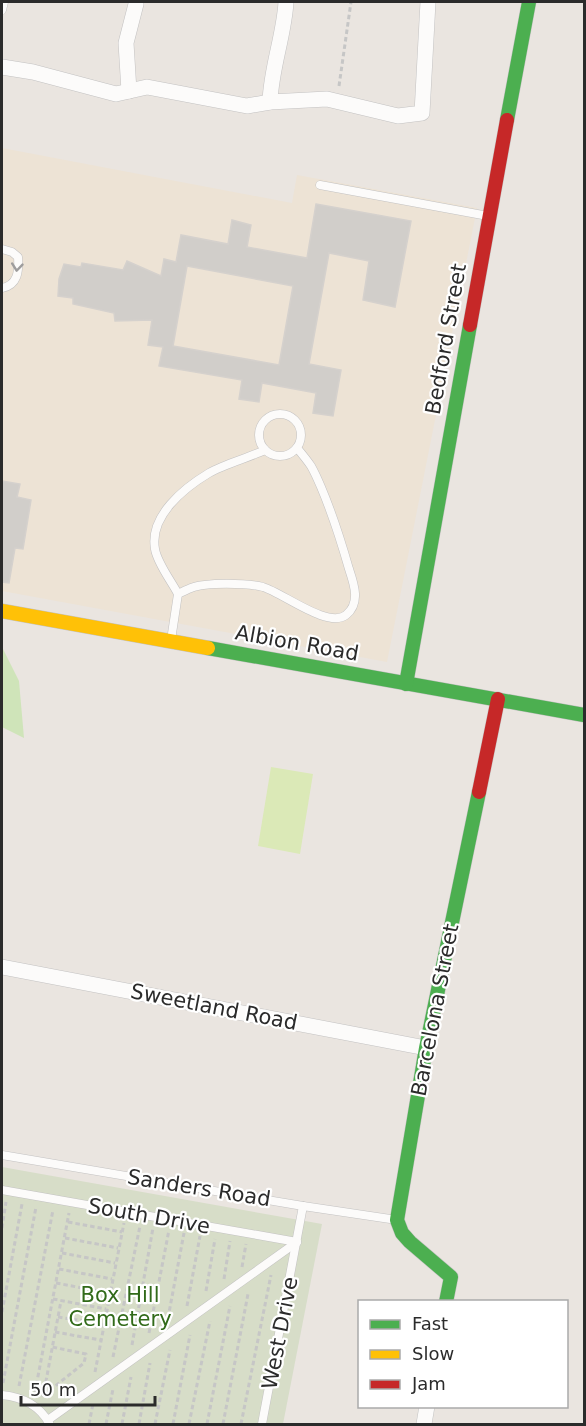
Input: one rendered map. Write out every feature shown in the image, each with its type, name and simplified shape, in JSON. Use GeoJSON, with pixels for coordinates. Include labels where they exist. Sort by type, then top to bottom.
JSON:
{"type":"FeatureCollection","features":[{"type":"Feature","properties":{"kind":"street"},"geometry":{"type":"LineString","coordinates":[[270,102],[271,82],[285,19],[286,2]]}},
{"type":"Feature","properties":{"kind":"street"},"geometry":{"type":"LineString","coordinates":[[2,67],[33,72],[116,94],[147,87],[247,106],[270,102],[327,99],[398,116],[422,113],[428,2]]}},
{"type":"Feature","properties":{"kind":"street","name":"Bedford Street"},"geometry":{"type":"LineString","coordinates":[[406,684],[529,2]]}},
{"type":"Feature","properties":{"kind":"street"},"geometry":{"type":"LineString","coordinates":[[129,91],[126,43],[136,4]]}},
{"type":"Feature","properties":{"kind":"street","name":"Albion Road"},"geometry":{"type":"LineString","coordinates":[[2,611],[585,715]]}},
{"type":"Feature","properties":{"kind":"street","name":"Barcelona Street"},"geometry":{"type":"LineString","coordinates":[[397,1220],[426,1048],[498,699]]}},
{"type":"Feature","properties":{"kind":"street","name":"Sweetland Road"},"geometry":{"type":"LineString","coordinates":[[2,967],[426,1048]]}},
{"type":"Feature","properties":{"kind":"street"},"geometry":{"type":"LineString","coordinates":[[397,1220],[402,1233],[410,1242],[450,1277],[446,1300]]}},
{"type":"Feature","properties":{"kind":"street"},"geometry":{"type":"LineString","coordinates":[[424,1425],[428,1408]]}},
{"type":"Feature","properties":{"kind":"lane"},"geometry":{"type":"LineString","coordinates":[[2,10],[4,2]]}},
{"type":"Feature","properties":{"kind":"lane"},"geometry":{"type":"LineString","coordinates":[[320,185],[489,216]]}},
{"type":"Feature","properties":{"kind":"lane"},"geometry":{"type":"LineString","coordinates":[[2,249],[18,257],[19,266],[17,277],[11,285],[2,288]]}},
{"type":"Feature","properties":{"kind":"lane"},"geometry":{"type":"LineString","coordinates":[[279,413],[286,414],[298,422],[302,435],[301,442],[292,453],[278,456],[265,450],[261,445],[259,430],[266,419],[279,413]]}},
{"type":"Feature","properties":{"kind":"lane"},"geometry":{"type":"LineString","coordinates":[[178,594],[192,587],[248,584],[266,588],[316,614],[329,618],[342,618],[351,611],[356,600],[355,588],[342,544],[328,503],[312,467],[297,448]]}},
{"type":"Feature","properties":{"kind":"lane"},"geometry":{"type":"LineString","coordinates":[[170,642],[178,594],[155,549],[155,534],[160,518],[190,486],[211,472],[265,450]]}},
{"type":"Feature","properties":{"kind":"lane","name":"Sanders Road"},"geometry":{"type":"LineString","coordinates":[[2,1155],[397,1220]]}},
{"type":"Feature","properties":{"kind":"lane","name":"South Drive"},"geometry":{"type":"LineString","coordinates":[[5,1191],[297,1242]]}},
{"type":"Feature","properties":{"kind":"lane","name":"West Drive"},"geometry":{"type":"LineString","coordinates":[[262,1425],[303,1206]]}},
{"type":"Feature","properties":{"kind":"lane"},"geometry":{"type":"LineString","coordinates":[[2,1395],[16,1397],[33,1405],[49,1422],[117,1370],[297,1242]]}},
{"type":"Feature","properties":{"kind":"path"},"geometry":{"type":"LineString","coordinates":[[337,101],[351,2]]}},
{"type":"Feature","properties":{"kind":"path"},"geometry":{"type":"LineString","coordinates":[[2,1228],[5,1191]]}},
{"type":"Feature","properties":{"kind":"path"},"geometry":{"type":"LineString","coordinates":[[2,1312],[24,1194]]}},
{"type":"Feature","properties":{"kind":"path"},"geometry":{"type":"LineString","coordinates":[[4,1383],[38,1196]]}},
{"type":"Feature","properties":{"kind":"path"},"geometry":{"type":"LineString","coordinates":[[16,1397],[55,1200]]}},
{"type":"Feature","properties":{"kind":"path"},"geometry":{"type":"LineString","coordinates":[[33,1405],[71,1202]]}},
{"type":"Feature","properties":{"kind":"path"},"geometry":{"type":"LineString","coordinates":[[92,1389],[126,1212]]}},
{"type":"Feature","properties":{"kind":"path"},"geometry":{"type":"LineString","coordinates":[[110,1376],[142,1215]]}},
{"type":"Feature","properties":{"kind":"path"},"geometry":{"type":"LineString","coordinates":[[122,1425],[155,1217]]}},
{"type":"Feature","properties":{"kind":"path"},"geometry":{"type":"LineString","coordinates":[[146,1350],[171,1220]]}},
{"type":"Feature","properties":{"kind":"path"},"geometry":{"type":"LineString","coordinates":[[68,1222],[122,1232]]}},
{"type":"Feature","properties":{"kind":"path"},"geometry":{"type":"LineString","coordinates":[[165,1337],[186,1223]]}},
{"type":"Feature","properties":{"kind":"path"},"geometry":{"type":"LineString","coordinates":[[184,1323],[202,1225]]}},
{"type":"Feature","properties":{"kind":"path"},"geometry":{"type":"LineString","coordinates":[[202,1309],[216,1228]]}},
{"type":"Feature","properties":{"kind":"path"},"geometry":{"type":"LineString","coordinates":[[189,1425],[232,1231]]}},
{"type":"Feature","properties":{"kind":"path"},"geometry":{"type":"LineString","coordinates":[[207,1425],[247,1233]]}},
{"type":"Feature","properties":{"kind":"path"},"geometry":{"type":"LineString","coordinates":[[64,1238],[118,1248]]}},
{"type":"Feature","properties":{"kind":"path"},"geometry":{"type":"LineString","coordinates":[[62,1253],[115,1263]]}},
{"type":"Feature","properties":{"kind":"path"},"geometry":{"type":"LineString","coordinates":[[241,1425],[274,1258]]}},
{"type":"Feature","properties":{"kind":"path"},"geometry":{"type":"LineString","coordinates":[[59,1269],[112,1279]]}},
{"type":"Feature","properties":{"kind":"path"},"geometry":{"type":"LineString","coordinates":[[223,1425],[252,1274]]}},
{"type":"Feature","properties":{"kind":"path"},"geometry":{"type":"LineString","coordinates":[[56,1283],[109,1293]]}},
{"type":"Feature","properties":{"kind":"path"},"geometry":{"type":"LineString","coordinates":[[53,1299],[106,1309]]}},
{"type":"Feature","properties":{"kind":"path"},"geometry":{"type":"LineString","coordinates":[[40,1412],[61,1301]]}},
{"type":"Feature","properties":{"kind":"path"},"geometry":{"type":"LineString","coordinates":[[173,1425],[194,1316]]}},
{"type":"Feature","properties":{"kind":"path"},"geometry":{"type":"LineString","coordinates":[[58,1317],[103,1324]]}},
{"type":"Feature","properties":{"kind":"path"},"geometry":{"type":"LineString","coordinates":[[155,1425],[174,1330]]}},
{"type":"Feature","properties":{"kind":"path"},"geometry":{"type":"LineString","coordinates":[[55,1332],[100,1340]]}},
{"type":"Feature","properties":{"kind":"path"},"geometry":{"type":"LineString","coordinates":[[138,1425],[154,1344]]}},
{"type":"Feature","properties":{"kind":"path"},"geometry":{"type":"LineString","coordinates":[[43,1396],[84,1363],[86,1353],[52,1347]]}},
{"type":"Feature","properties":{"kind":"path"},"geometry":{"type":"LineString","coordinates":[[106,1425],[117,1370]]}},
{"type":"Feature","properties":{"kind":"shaded area"},"geometry":{"type":"Polygon","coordinates":[[[2,148],[292,203],[297,175],[477,208],[387,662],[2,591],[2,148]]]}},
{"type":"Feature","properties":{"kind":"green space"},"geometry":{"type":"Polygon","coordinates":[[[2,647],[19,681],[24,738],[2,727],[2,647]]]}},
{"type":"Feature","properties":{"kind":"green space"},"geometry":{"type":"Polygon","coordinates":[[[271,767],[313,774],[300,854],[258,846],[271,767]]]}},
{"type":"Feature","properties":{"kind":"green space","name":"Box Hill Cemetery"},"geometry":{"type":"Polygon","coordinates":[[[2,1167],[322,1224],[283,1424],[2,1424],[2,1167]]]}},
{"type":"Feature","properties":{"kind":"building"},"geometry":{"type":"Polygon","coordinates":[[[316,204],[411,221],[395,307],[363,300],[369,261],[329,253],[309,364],[341,370],[333,416],[313,413],[316,393],[262,383],[259,402],[239,399],[242,380],[159,366],[163,347],[148,345],[152,320],[115,321],[114,313],[73,304],[73,298],[58,296],[59,279],[64,264],[81,267],[82,263],[123,270],[127,261],[161,276],[164,259],[176,262],[181,235],[228,244],[232,220],[251,225],[247,247],[307,258],[316,204]],[[187,266],[173,346],[279,365],[293,286],[187,266]]]}},
{"type":"Feature","properties":{"kind":"building"},"geometry":{"type":"Polygon","coordinates":[[[2,481],[20,484],[17,497],[31,500],[23,549],[15,548],[9,583],[2,582],[2,481]]]}},
{"type":"Feature","properties":{"kind":"traffic: fast"},"geometry":{"type":"LineString","coordinates":[[507,120],[529,2]]}},
{"type":"Feature","properties":{"kind":"traffic: fast"},"geometry":{"type":"LineString","coordinates":[[406,684],[470,325]]}},
{"type":"Feature","properties":{"kind":"traffic: fast"},"geometry":{"type":"LineString","coordinates":[[208,648],[584,715]]}},
{"type":"Feature","properties":{"kind":"traffic: fast"},"geometry":{"type":"LineString","coordinates":[[446,1300],[451,1277],[410,1242],[402,1233],[397,1220],[426,1048],[479,792]]}},
{"type":"Feature","properties":{"kind":"traffic: slow"},"geometry":{"type":"LineString","coordinates":[[2,611],[208,648]]}},
{"type":"Feature","properties":{"kind":"traffic: jam"},"geometry":{"type":"LineString","coordinates":[[470,325],[507,120]]}},
{"type":"Feature","properties":{"kind":"traffic: jam"},"geometry":{"type":"LineString","coordinates":[[479,792],[498,699]]}}]}
